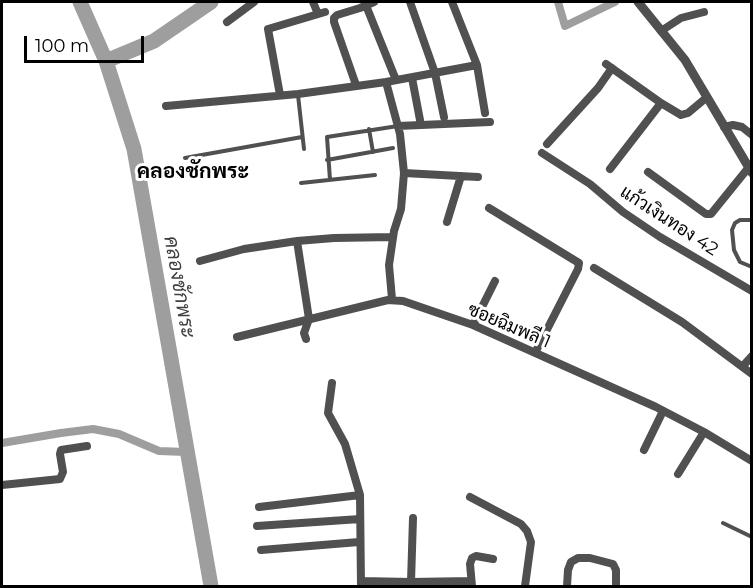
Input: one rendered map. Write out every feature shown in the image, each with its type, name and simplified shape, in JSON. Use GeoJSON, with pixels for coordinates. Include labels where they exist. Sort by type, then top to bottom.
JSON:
{"type":"FeatureCollection","features":[{"type":"Feature","properties":{"kind":"street"},"geometry":{"type":"LineString","coordinates":[[227,22],[254,2]]}},
{"type":"Feature","properties":{"kind":"street"},"geometry":{"type":"LineString","coordinates":[[280,95],[268,29],[322,13],[313,2]]}},
{"type":"Feature","properties":{"kind":"street"},"geometry":{"type":"LineString","coordinates":[[410,2],[435,73],[444,117]]}},
{"type":"Feature","properties":{"kind":"street"},"geometry":{"type":"LineString","coordinates":[[452,2],[477,65],[485,113]]}},
{"type":"Feature","properties":{"kind":"street"},"geometry":{"type":"LineString","coordinates":[[638,2],[685,60],[750,170],[711,214],[706,214],[648,172]]}},
{"type":"Feature","properties":{"kind":"street"},"geometry":{"type":"LineString","coordinates":[[356,85],[334,22],[337,15],[366,3],[396,80]]}},
{"type":"Feature","properties":{"kind":"street"},"geometry":{"type":"LineString","coordinates":[[661,31],[681,18],[704,12]]}},
{"type":"Feature","properties":{"kind":"street"},"geometry":{"type":"LineString","coordinates":[[166,106],[298,94],[412,78],[477,65]]}},
{"type":"Feature","properties":{"kind":"street"},"geometry":{"type":"LineString","coordinates":[[547,144],[598,88],[609,66],[684,116],[706,98]]}},
{"type":"Feature","properties":{"kind":"street"},"geometry":{"type":"LineString","coordinates":[[412,78],[420,120]]}},
{"type":"Feature","properties":{"kind":"street"},"geometry":{"type":"LineString","coordinates":[[386,82],[398,126],[404,173],[401,209],[393,237],[389,265],[392,299]]}},
{"type":"Feature","properties":{"kind":"street"},"geometry":{"type":"LineString","coordinates":[[610,170],[662,103]]}},
{"type":"Feature","properties":{"kind":"street"},"geometry":{"type":"LineString","coordinates":[[398,126],[490,122]]}},
{"type":"Feature","properties":{"kind":"street"},"geometry":{"type":"LineString","coordinates":[[724,127],[734,125],[742,127],[752,135]]}},
{"type":"Feature","properties":{"kind":"street","name":"แก้วเงินทอง 42"},"geometry":{"type":"LineString","coordinates":[[542,153],[590,184],[623,212],[660,237],[752,291]]}},
{"type":"Feature","properties":{"kind":"street"},"geometry":{"type":"LineString","coordinates":[[404,173],[478,177]]}},
{"type":"Feature","properties":{"kind":"street"},"geometry":{"type":"LineString","coordinates":[[447,222],[461,176]]}},
{"type":"Feature","properties":{"kind":"street"},"geometry":{"type":"LineString","coordinates":[[489,208],[579,263],[535,353]]}},
{"type":"Feature","properties":{"kind":"street"},"geometry":{"type":"LineString","coordinates":[[201,261],[244,249],[297,241],[393,237]]}},
{"type":"Feature","properties":{"kind":"street"},"geometry":{"type":"LineString","coordinates":[[297,241],[309,319],[304,333],[306,339]]}},
{"type":"Feature","properties":{"kind":"street"},"geometry":{"type":"LineString","coordinates":[[594,268],[682,322],[752,374]]}},
{"type":"Feature","properties":{"kind":"street"},"geometry":{"type":"LineString","coordinates":[[473,325],[495,280]]}},
{"type":"Feature","properties":{"kind":"street","name":"ซอยฉิมพลี 1"},"geometry":{"type":"LineString","coordinates":[[237,337],[392,299],[403,301],[473,325],[663,411],[752,461]]}},
{"type":"Feature","properties":{"kind":"street"},"geometry":{"type":"LineString","coordinates":[[743,366],[752,356]]}},
{"type":"Feature","properties":{"kind":"street"},"geometry":{"type":"LineString","coordinates":[[332,383],[328,413],[345,444],[360,495],[361,584],[411,582],[471,584],[472,558],[476,556],[493,559]]}},
{"type":"Feature","properties":{"kind":"street"},"geometry":{"type":"LineString","coordinates":[[644,450],[663,411]]}},
{"type":"Feature","properties":{"kind":"street"},"geometry":{"type":"LineString","coordinates":[[678,474],[704,432]]}},
{"type":"Feature","properties":{"kind":"street"},"geometry":{"type":"LineString","coordinates":[[2,485],[60,479],[63,472],[61,450],[87,446]]}},
{"type":"Feature","properties":{"kind":"street"},"geometry":{"type":"LineString","coordinates":[[259,507],[360,495]]}},
{"type":"Feature","properties":{"kind":"street"},"geometry":{"type":"LineString","coordinates":[[470,497],[521,524],[527,531],[531,542],[525,586]]}},
{"type":"Feature","properties":{"kind":"street"},"geometry":{"type":"LineString","coordinates":[[411,582],[413,518]]}},
{"type":"Feature","properties":{"kind":"street"},"geometry":{"type":"LineString","coordinates":[[257,526],[360,519]]}},
{"type":"Feature","properties":{"kind":"street"},"geometry":{"type":"LineString","coordinates":[[261,550],[359,542]]}},
{"type":"Feature","properties":{"kind":"street"},"geometry":{"type":"LineString","coordinates":[[567,586],[571,562],[578,558],[590,558],[613,564],[616,570],[616,586]]}},
{"type":"Feature","properties":{"kind":"lane"},"geometry":{"type":"LineString","coordinates":[[298,94],[304,150]]}},
{"type":"Feature","properties":{"kind":"lane"},"geometry":{"type":"LineString","coordinates":[[330,180],[327,137],[398,126]]}},
{"type":"Feature","properties":{"kind":"lane"},"geometry":{"type":"LineString","coordinates":[[369,129],[373,152]]}},
{"type":"Feature","properties":{"kind":"lane"},"geometry":{"type":"LineString","coordinates":[[185,158],[302,137]]}},
{"type":"Feature","properties":{"kind":"lane"},"geometry":{"type":"LineString","coordinates":[[327,160],[393,148]]}},
{"type":"Feature","properties":{"kind":"lane"},"geometry":{"type":"LineString","coordinates":[[301,183],[375,175]]}},
{"type":"Feature","properties":{"kind":"lane"},"geometry":{"type":"LineString","coordinates":[[752,220],[741,220],[732,230],[734,250],[740,262],[752,267]]}},
{"type":"Feature","properties":{"kind":"lane"},"geometry":{"type":"LineString","coordinates":[[723,523],[752,537]]}},
{"type":"Feature","properties":{"kind":"waterway","name":"คลองชักพระ"},"geometry":{"type":"LineString","coordinates":[[80,2],[106,61],[134,149],[211,586]]}},
{"type":"Feature","properties":{"kind":"waterway"},"geometry":{"type":"LineString","coordinates":[[106,61],[154,41],[211,2]]}},
{"type":"Feature","properties":{"kind":"waterway"},"geometry":{"type":"LineString","coordinates":[[558,2],[565,26],[615,2]]}},
{"type":"Feature","properties":{"kind":"waterway"},"geometry":{"type":"LineString","coordinates":[[2,443],[93,429],[119,434],[159,451],[186,452]]}},
{"type":"Feature","properties":{"kind":"district","name":"คลองชักพระ"},"geometry":{"type":"Point","coordinates":[193,172]}}]}
